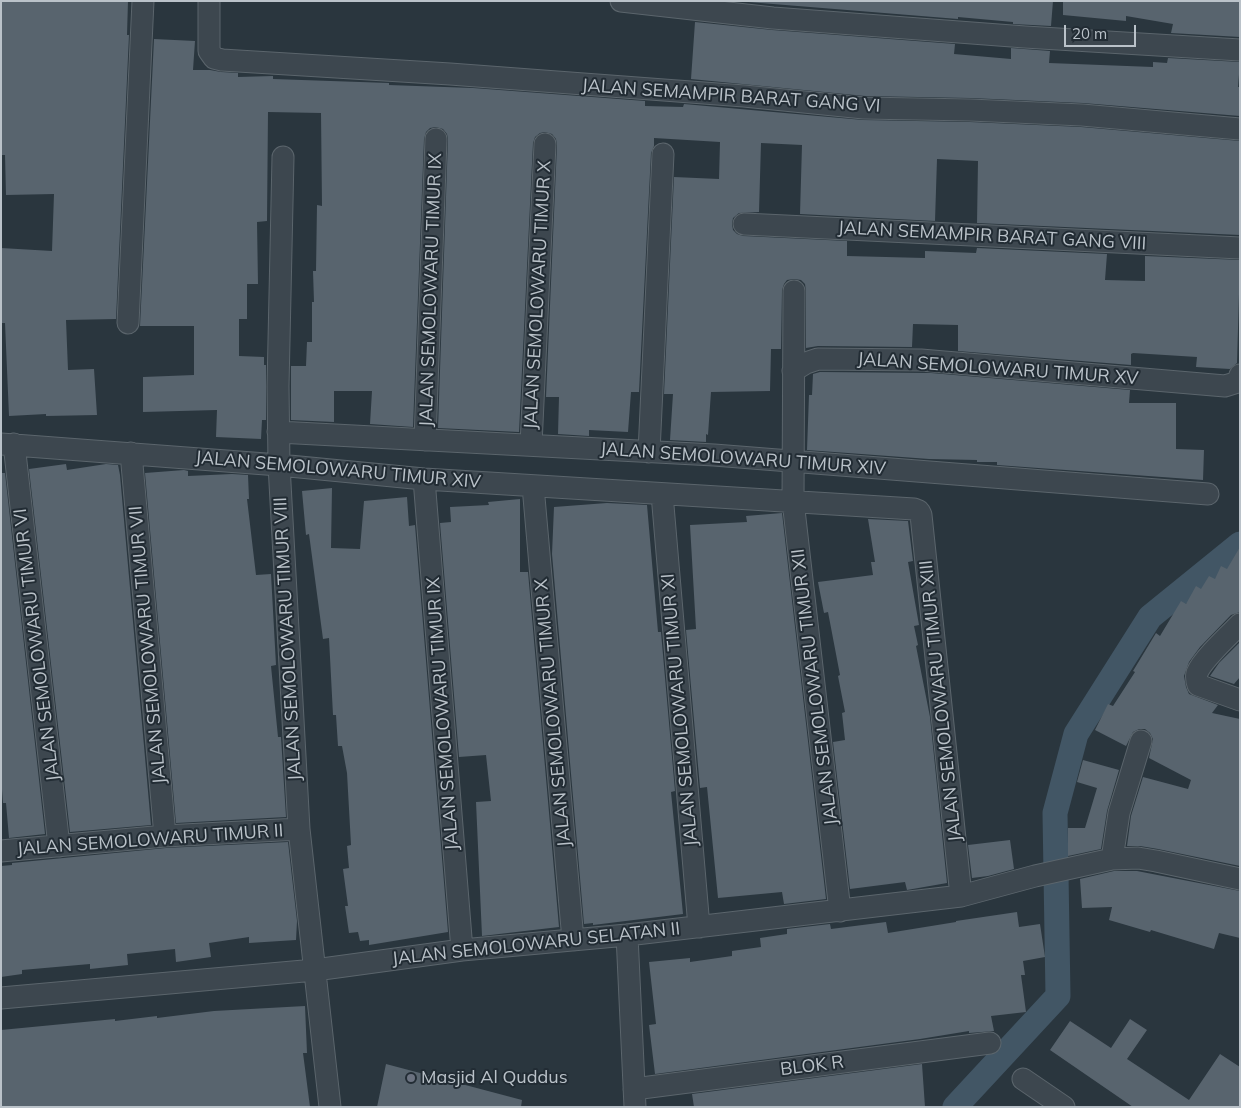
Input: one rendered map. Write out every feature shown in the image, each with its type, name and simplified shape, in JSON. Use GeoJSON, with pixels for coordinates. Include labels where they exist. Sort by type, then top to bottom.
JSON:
{"type":"FeatureCollection","features":[{"type":"Feature","properties":{"kind":"street"},"geometry":{"type":"LineString","coordinates":[[128,323],[143,1]]}},
{"type":"Feature","properties":{"kind":"street","name":"JALAN SEMAMPIR BARAT GANG VI"},"geometry":{"type":"LineString","coordinates":[[209,1],[209,50],[214,58],[222,60],[450,74],[744,96],[864,108],[1082,115],[1240,129]]}},
{"type":"Feature","properties":{"kind":"street"},"geometry":{"type":"LineString","coordinates":[[621,1],[782,19],[1240,50]]}},
{"type":"Feature","properties":{"kind":"street","name":"JALAN SEMOLOWARU TIMUR IX"},"geometry":{"type":"LineString","coordinates":[[425,440],[436,139]]}},
{"type":"Feature","properties":{"kind":"street","name":"JALAN SEMOLOWARU TIMUR X"},"geometry":{"type":"LineString","coordinates":[[531,445],[546,144]]}},
{"type":"Feature","properties":{"kind":"street"},"geometry":{"type":"LineString","coordinates":[[649,452],[663,154]]}},
{"type":"Feature","properties":{"kind":"street","name":"JALAN SEMOLOWARU TIMUR VIII"},"geometry":{"type":"LineString","coordinates":[[282,157],[279,465],[299,829],[330,1107]]}},
{"type":"Feature","properties":{"kind":"street","name":"JALAN SEMAMPIR BARAT GANG VIII"},"geometry":{"type":"LineString","coordinates":[[744,224],[1240,248]]}},
{"type":"Feature","properties":{"kind":"street"},"geometry":{"type":"LineString","coordinates":[[794,291],[794,463]]}},
{"type":"Feature","properties":{"kind":"street","name":"JALAN SEMOLOWARU TIMUR XV"},"geometry":{"type":"LineString","coordinates":[[793,371],[806,363],[818,359],[920,360],[1225,386],[1239,379]]}},
{"type":"Feature","properties":{"kind":"street","name":"JALAN SEMOLOWARU TIMUR XIV"},"geometry":{"type":"LineString","coordinates":[[278,432],[714,455],[794,463],[1208,494]]}},
{"type":"Feature","properties":{"kind":"street","name":"JALAN SEMOLOWARU TIMUR XIV"},"geometry":{"type":"LineString","coordinates":[[7,444],[279,465],[424,479],[914,509]]}},
{"type":"Feature","properties":{"kind":"street","name":"JALAN SEMOLOWARU TIMUR VI"},"geometry":{"type":"LineString","coordinates":[[7,444],[60,846]]}},
{"type":"Feature","properties":{"kind":"street","name":"JALAN SEMOLOWARU TIMUR VII"},"geometry":{"type":"LineString","coordinates":[[132,453],[165,836]]}},
{"type":"Feature","properties":{"kind":"street","name":"JALAN SEMOLOWARU TIMUR XII"},"geometry":{"type":"LineString","coordinates":[[794,463],[793,501],[840,910]]}},
{"type":"Feature","properties":{"kind":"street","name":"JALAN SEMOLOWARU TIMUR IX"},"geometry":{"type":"LineString","coordinates":[[424,479],[462,950]]}},
{"type":"Feature","properties":{"kind":"street","name":"JALAN SEMOLOWARU TIMUR X"},"geometry":{"type":"LineString","coordinates":[[533,486],[573,940]]}},
{"type":"Feature","properties":{"kind":"street","name":"JALAN SEMOLOWARU TIMUR XI"},"geometry":{"type":"LineString","coordinates":[[662,494],[698,927]]}},
{"type":"Feature","properties":{"kind":"street","name":"JALAN SEMOLOWARU TIMUR XIII"},"geometry":{"type":"LineString","coordinates":[[914,509],[919,511],[921,515],[961,896]]}},
{"type":"Feature","properties":{"kind":"street"},"geometry":{"type":"LineString","coordinates":[[1240,624],[1206,659],[1197,673],[1198,685],[1240,700]]}},
{"type":"Feature","properties":{"kind":"street"},"geometry":{"type":"LineString","coordinates":[[1112,859],[1120,813],[1141,741]]}},
{"type":"Feature","properties":{"kind":"street","name":"JALAN SEMOLOWARU TIMUR II"},"geometry":{"type":"LineString","coordinates":[[1,851],[165,836],[299,829]]}},
{"type":"Feature","properties":{"kind":"street","name":"JALAN SEMOLOWARU SELATAN II"},"geometry":{"type":"LineString","coordinates":[[1,998],[315,970],[462,950],[627,935],[961,896],[1112,859],[1138,858],[1240,879]]}},
{"type":"Feature","properties":{"kind":"street"},"geometry":{"type":"LineString","coordinates":[[627,935],[634,1098]]}},
{"type":"Feature","properties":{"kind":"street","name":"BLOK R"},"geometry":{"type":"LineString","coordinates":[[634,1098],[990,1043]]}},
{"type":"Feature","properties":{"kind":"street"},"geometry":{"type":"LineString","coordinates":[[1023,1078],[1064,1107]]}},
{"type":"Feature","properties":{"kind":"building"},"geometry":{"type":"Polygon","coordinates":[[[1,1],[128,1],[127,35],[129,35],[116,319],[66,320],[68,370],[94,369],[97,415],[46,416],[46,414],[9,416],[5,323],[1,323],[1,248],[52,251],[54,194],[6,195],[5,155],[1,155],[1,1]]]}},
{"type":"Feature","properties":{"kind":"building"},"geometry":{"type":"Polygon","coordinates":[[[736,1],[1053,1],[1051,26],[1013,24],[1013,22],[958,17],[958,19],[736,1]]]}},
{"type":"Feature","properties":{"kind":"building"},"geometry":{"type":"Polygon","coordinates":[[[1063,1],[1240,1],[1240,37],[1171,33],[1173,24],[1126,16],[1126,21],[1063,15],[1063,1]]]}},
{"type":"Feature","properties":{"kind":"building"},"geometry":{"type":"Polygon","coordinates":[[[695,22],[955,44],[954,54],[1011,59],[1011,48],[1050,51],[1049,63],[1153,67],[1153,62],[1167,63],[1168,58],[1240,62],[1238,87],[1240,87],[1240,116],[1083,103],[865,96],[691,79],[695,22]]]}},
{"type":"Feature","properties":{"kind":"building"},"geometry":{"type":"Polygon","coordinates":[[[154,39],[195,41],[193,70],[238,73],[238,77],[273,76],[273,79],[473,88],[645,101],[645,106],[683,107],[684,104],[863,120],[1081,127],[1240,141],[1240,235],[977,223],[978,161],[937,159],[935,221],[800,214],[802,145],[761,143],[759,212],[739,213],[733,218],[732,224],[733,230],[743,236],[847,241],[847,256],[925,258],[925,251],[976,253],[977,248],[1107,254],[1105,280],[1145,281],[1145,256],[1240,260],[1237,363],[1230,369],[1196,367],[1197,357],[1133,353],[1131,354],[1131,365],[958,351],[958,325],[913,324],[912,347],[818,346],[806,348],[805,284],[801,280],[794,279],[787,280],[782,290],[781,349],[771,349],[770,391],[711,392],[706,442],[670,440],[673,394],[664,394],[674,177],[719,179],[720,142],[654,138],[654,146],[651,153],[639,392],[631,392],[628,432],[589,430],[589,436],[558,434],[559,397],[546,397],[557,145],[556,139],[552,134],[545,132],[535,137],[533,143],[519,432],[438,428],[448,139],[443,129],[436,127],[430,128],[426,132],[424,139],[413,427],[370,424],[372,391],[334,391],[334,422],[291,420],[291,366],[306,366],[307,342],[312,342],[313,271],[316,271],[317,205],[322,206],[321,113],[268,112],[267,221],[257,222],[258,284],[247,284],[247,319],[239,319],[239,356],[264,357],[264,365],[266,365],[266,420],[262,420],[261,439],[216,437],[217,410],[143,412],[143,377],[194,375],[194,326],[140,326],[154,39]]]}},
{"type":"Feature","properties":{"kind":"building"},"geometry":{"type":"Polygon","coordinates":[[[820,372],[931,373],[1130,390],[1129,403],[1176,403],[1176,449],[1204,450],[1203,480],[997,465],[997,462],[977,462],[977,460],[929,459],[807,450],[809,395],[812,395],[813,374],[820,372]]]}},
{"type":"Feature","properties":{"kind":"building"},"geometry":{"type":"Polygon","coordinates":[[[66,464],[67,470],[106,464],[118,465],[151,825],[70,832],[29,469],[66,464]]]}},
{"type":"Feature","properties":{"kind":"building"},"geometry":{"type":"Polygon","coordinates":[[[188,471],[188,476],[248,475],[249,499],[247,499],[256,575],[271,574],[276,665],[271,666],[278,737],[281,737],[286,817],[176,823],[145,473],[188,471]]]}},
{"type":"Feature","properties":{"kind":"building"},"geometry":{"type":"Polygon","coordinates":[[[1,473],[5,473],[45,834],[9,838],[6,803],[3,803],[1,776],[1,473]]]}},
{"type":"Feature","properties":{"kind":"building"},"geometry":{"type":"Polygon","coordinates":[[[332,488],[331,548],[360,549],[364,501],[407,497],[409,526],[415,525],[448,932],[369,945],[369,940],[360,941],[358,932],[349,933],[345,906],[348,906],[343,869],[349,868],[347,846],[351,845],[347,773],[342,746],[338,746],[336,715],[333,715],[329,638],[323,639],[309,534],[306,535],[302,491],[332,488]]]}},
{"type":"Feature","properties":{"kind":"building"},"geometry":{"type":"Polygon","coordinates":[[[520,499],[520,572],[528,572],[559,927],[482,936],[476,802],[491,801],[486,755],[459,757],[440,523],[451,522],[450,507],[489,505],[488,502],[520,499]]]}},
{"type":"Feature","properties":{"kind":"building"},"geometry":{"type":"Polygon","coordinates":[[[607,503],[647,505],[658,632],[661,632],[675,791],[671,792],[683,914],[593,925],[593,923],[584,924],[552,554],[554,507],[607,503]]]}},
{"type":"Feature","properties":{"kind":"building"},"geometry":{"type":"Polygon","coordinates":[[[782,513],[826,899],[784,904],[782,892],[718,898],[707,787],[700,788],[686,630],[696,629],[690,525],[747,522],[746,516],[782,513]]]}},
{"type":"Feature","properties":{"kind":"building"},"geometry":{"type":"Polygon","coordinates":[[[868,519],[908,521],[913,561],[908,562],[919,625],[914,626],[918,645],[916,646],[930,717],[947,883],[907,890],[905,882],[850,889],[833,742],[845,740],[842,713],[845,712],[828,612],[824,613],[818,582],[873,575],[871,562],[875,562],[868,519]]]}},
{"type":"Feature","properties":{"kind":"building"},"geometry":{"type":"Polygon","coordinates":[[[1240,547],[1240,612],[1231,615],[1200,647],[1189,662],[1184,676],[1189,694],[1218,705],[1212,713],[1240,719],[1240,866],[1158,849],[1127,846],[1131,816],[1143,777],[1188,789],[1191,780],[1149,758],[1153,739],[1145,729],[1133,732],[1126,746],[1095,730],[1108,704],[1113,706],[1135,672],[1133,671],[1156,633],[1160,636],[1181,601],[1186,604],[1196,586],[1201,589],[1209,576],[1215,579],[1221,566],[1227,569],[1240,547]]]}},
{"type":"Feature","properties":{"kind":"building"},"geometry":{"type":"Polygon","coordinates":[[[1240,642],[1240,677],[1234,684],[1210,676],[1219,663],[1240,642]]]}},
{"type":"Feature","properties":{"kind":"building"},"geometry":{"type":"Polygon","coordinates":[[[1083,760],[1119,770],[1107,811],[1101,849],[1068,856],[1068,828],[1085,828],[1097,788],[1077,782],[1083,760]]]}},
{"type":"Feature","properties":{"kind":"building"},"geometry":{"type":"Polygon","coordinates":[[[1010,840],[1014,869],[972,878],[968,845],[1010,840]]]}},
{"type":"Feature","properties":{"kind":"building"},"geometry":{"type":"Polygon","coordinates":[[[288,842],[297,921],[296,940],[249,943],[249,937],[209,943],[211,957],[176,962],[175,949],[127,954],[128,965],[90,969],[90,964],[22,970],[22,974],[1,977],[1,866],[12,865],[12,863],[166,848],[288,842]]]}},
{"type":"Feature","properties":{"kind":"building"},"geometry":{"type":"Polygon","coordinates":[[[1114,871],[1137,871],[1240,891],[1240,938],[1219,933],[1214,949],[1151,930],[1150,932],[1109,920],[1112,907],[1082,908],[1080,879],[1114,871]]]}},
{"type":"Feature","properties":{"kind":"building"},"geometry":{"type":"Polygon","coordinates":[[[1017,912],[1019,927],[1040,924],[1045,957],[1023,961],[1025,975],[1021,975],[1026,1012],[991,1016],[994,1031],[969,1033],[969,1031],[655,1074],[649,1025],[656,1024],[649,962],[690,958],[690,962],[732,956],[732,951],[761,947],[760,938],[787,934],[787,929],[830,924],[831,929],[886,922],[888,933],[1017,912]]]}},
{"type":"Feature","properties":{"kind":"building"},"geometry":{"type":"Polygon","coordinates":[[[305,1006],[307,1053],[303,1053],[310,1107],[1,1107],[1,1030],[115,1019],[115,1021],[157,1016],[157,1018],[214,1011],[305,1006]]]}},
{"type":"Feature","properties":{"kind":"building"},"geometry":{"type":"Polygon","coordinates":[[[1130,1019],[1147,1030],[1127,1059],[1189,1100],[1220,1054],[1240,1067],[1240,1107],[1133,1107],[1050,1050],[1070,1021],[1111,1048],[1130,1019]]]}},
{"type":"Feature","properties":{"kind":"building","name":"Masjid Al Quddus"},"geometry":{"type":"Polygon","coordinates":[[[386,1064],[522,1100],[521,1107],[377,1107],[386,1064]]]}},
{"type":"Feature","properties":{"kind":"building"},"geometry":{"type":"Polygon","coordinates":[[[922,1064],[925,1107],[694,1107],[692,1094],[922,1064]]]}},
{"type":"Feature","properties":{"kind":"waterway"},"geometry":{"type":"LineString","coordinates":[[955,1107],[1058,996],[1055,813],[1076,734],[1150,617],[1240,544]]}},
{"type":"Feature","properties":{"kind":"place","name":"Masjid Al Quddus"},"geometry":{"type":"Point","coordinates":[411,1078]}}]}
